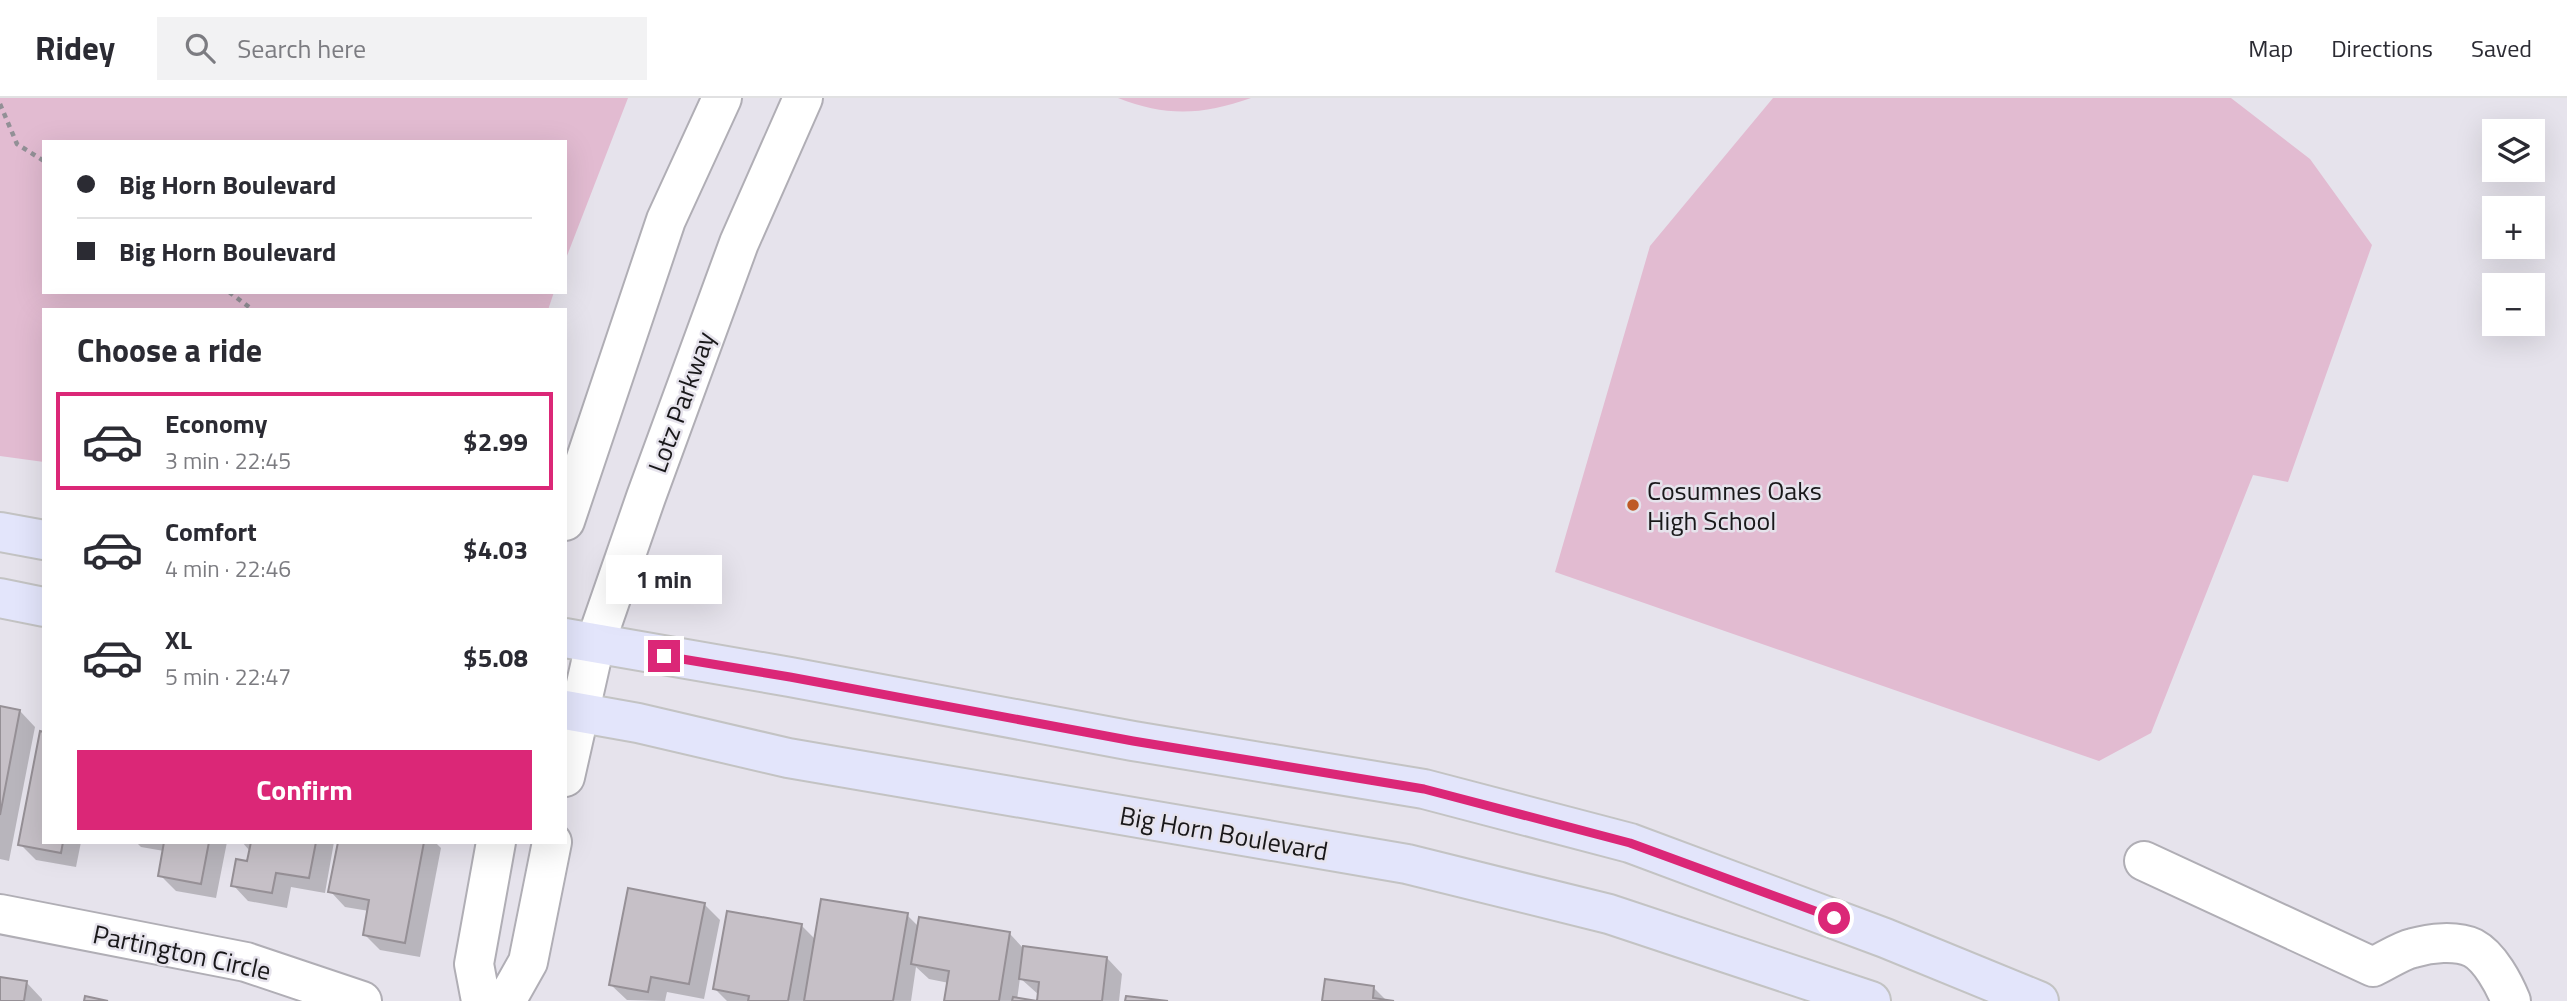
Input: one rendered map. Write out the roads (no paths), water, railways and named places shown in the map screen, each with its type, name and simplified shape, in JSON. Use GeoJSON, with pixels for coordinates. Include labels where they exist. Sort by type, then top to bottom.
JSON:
{"type":"FeatureCollection","features":[{"type":"Feature","properties":{"kind":"main road"},"geometry":{"type":"LineString","coordinates":[[0,532],[42,540]]}},
{"type":"Feature","properties":{"kind":"main road"},"geometry":{"type":"LineString","coordinates":[[0,598],[42,607]]}},
{"type":"Feature","properties":{"kind":"main road"},"geometry":{"type":"LineString","coordinates":[[580,641],[1133,741],[1424,789],[1630,843],[1885,938],[2039,1001]]}},
{"type":"Feature","properties":{"kind":"main road","name":"Big Horn Boulevard"},"geometry":{"type":"LineString","coordinates":[[572,711],[638,723],[788,758],[1407,864],[1609,914],[1871,1001]]}},
{"type":"Feature","properties":{"kind":"street"},"geometry":{"type":"LineString","coordinates":[[567,516],[666,220],[722,98]]}},
{"type":"Feature","properties":{"kind":"street","name":"Lotz Parkway"},"geometry":{"type":"LineString","coordinates":[[567,758],[580,641],[651,484],[739,243],[803,98]]}},
{"type":"Feature","properties":{"kind":"street"},"geometry":{"type":"LineString","coordinates":[[481,1001],[474,964],[496,844]]}},
{"type":"Feature","properties":{"kind":"street"},"geometry":{"type":"LineString","coordinates":[[506,1001],[528,962],[552,844]]}},
{"type":"Feature","properties":{"kind":"street"},"geometry":{"type":"LineString","coordinates":[[2144,861],[2373,967],[2410,948],[2442,943],[2473,948],[2504,983],[2511,1001]]}},
{"type":"Feature","properties":{"kind":"street","name":"Partington Circle"},"geometry":{"type":"LineString","coordinates":[[0,914],[246,962],[362,1001]]}},
{"type":"Feature","properties":{"kind":"place","name":"Cosumnes Oaks High School"},"geometry":{"type":"Point","coordinates":[1633,505]}}]}
